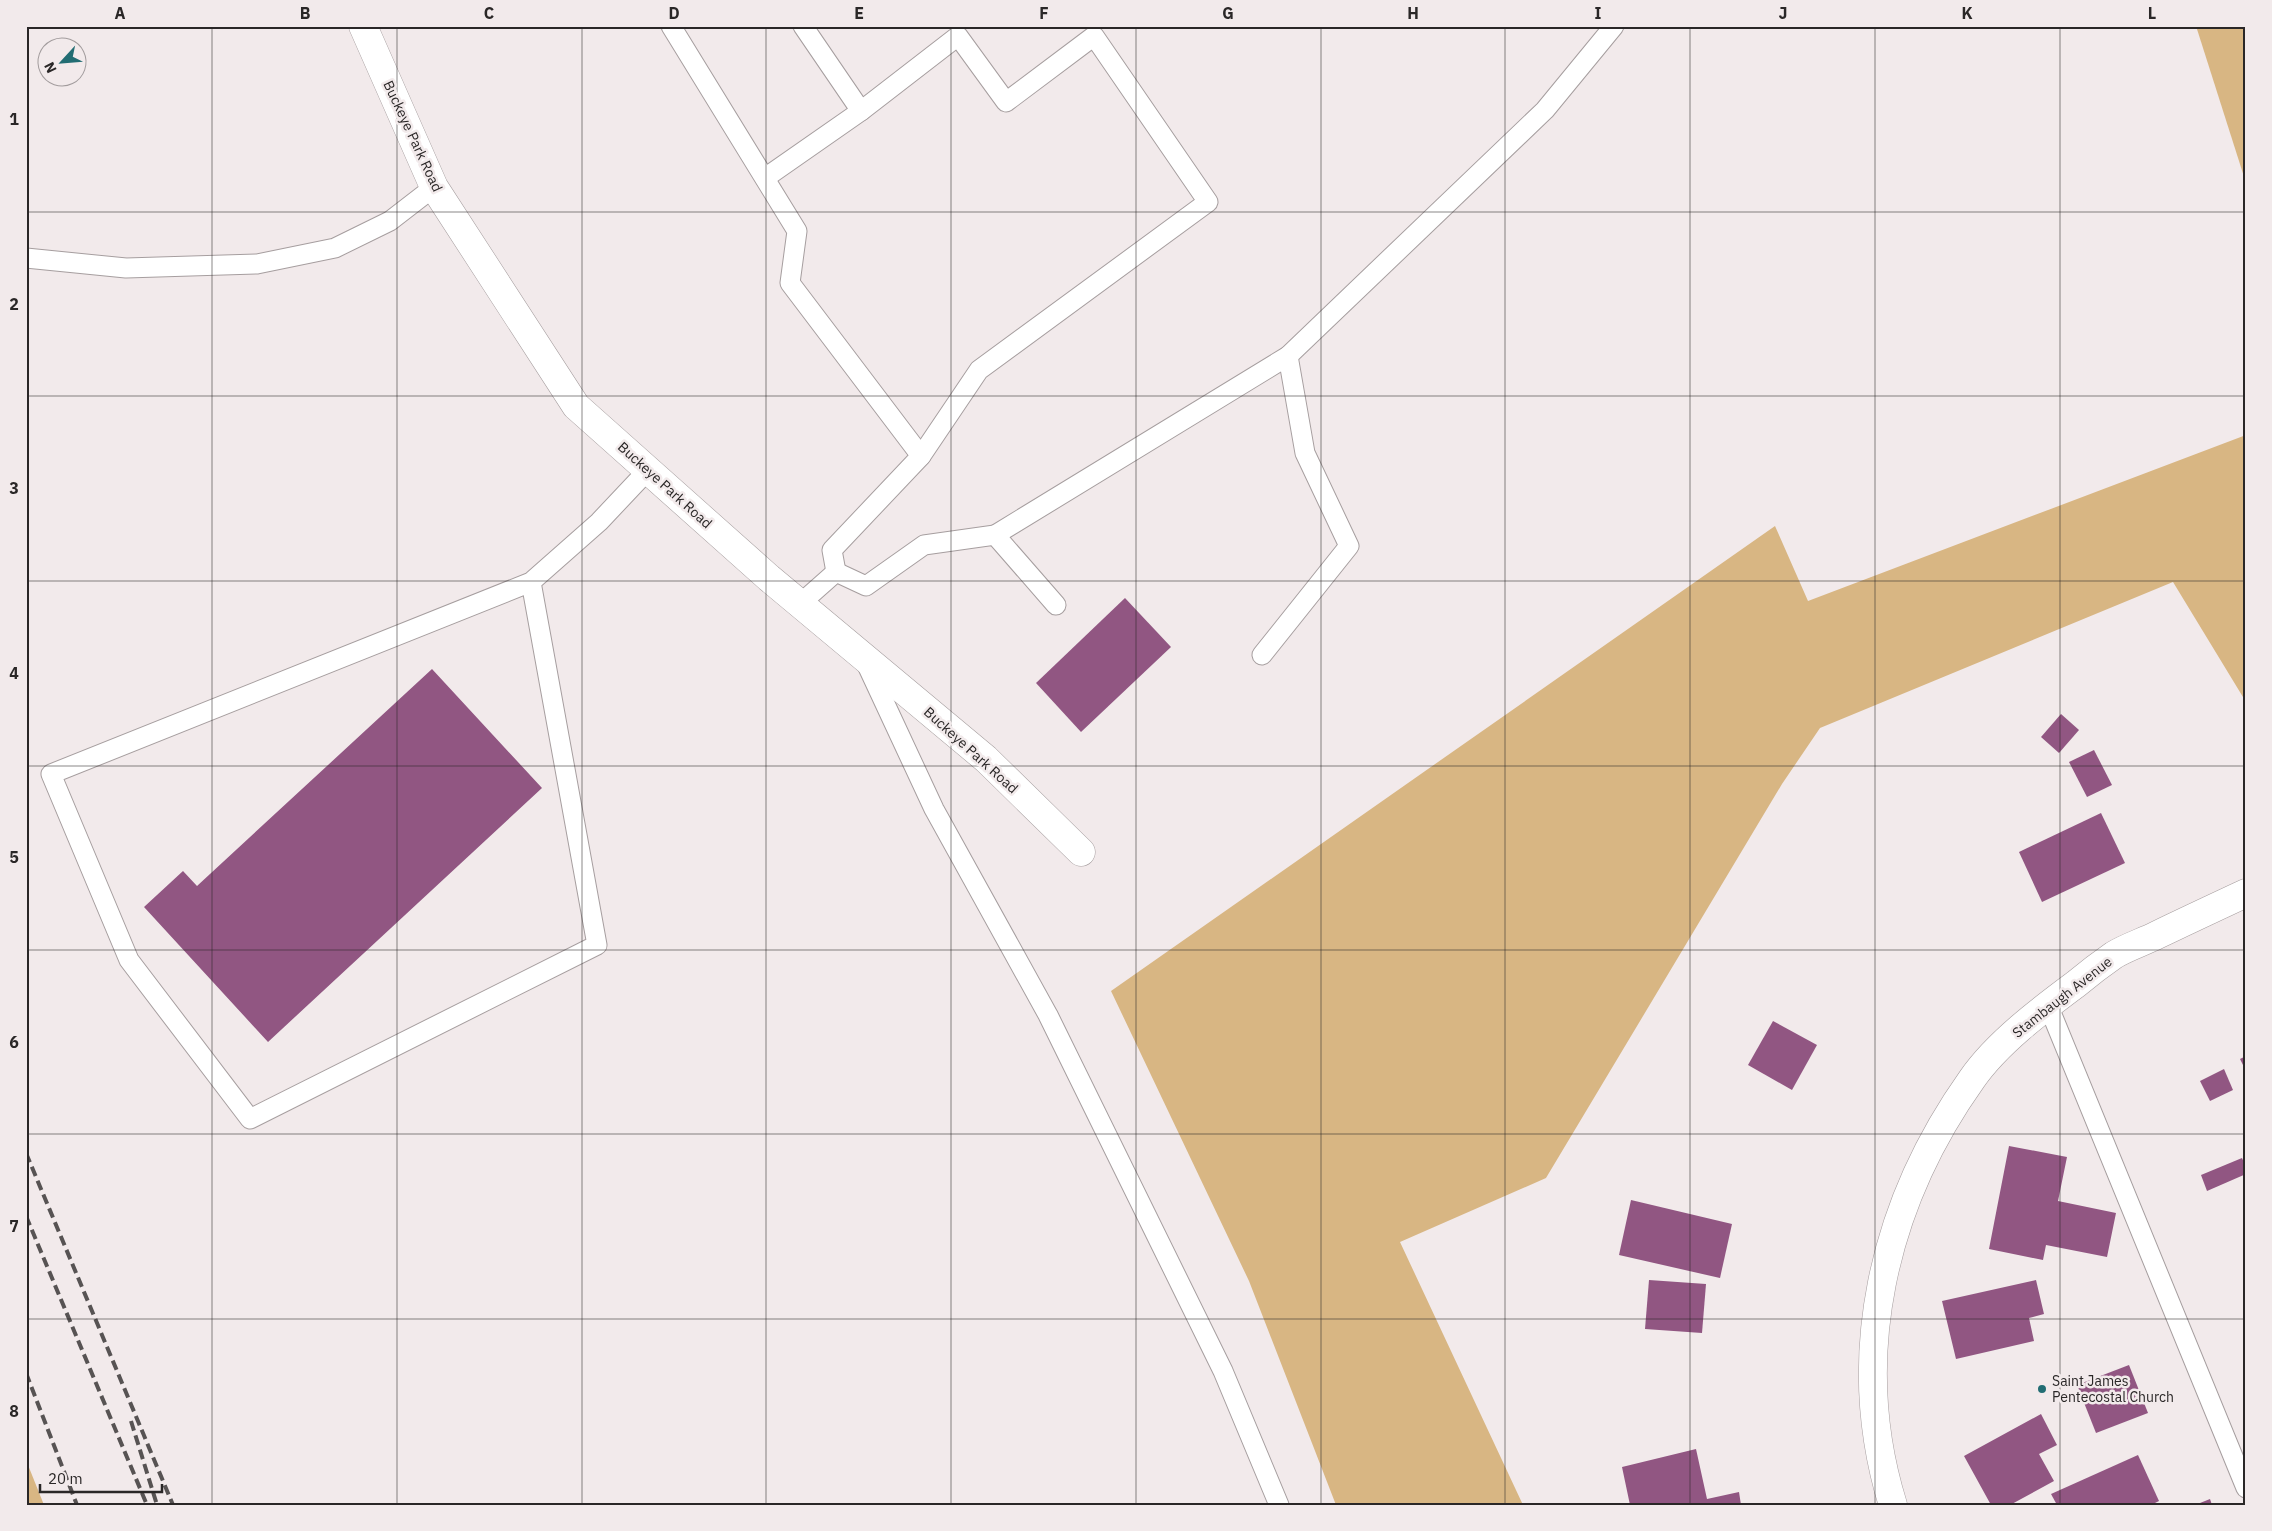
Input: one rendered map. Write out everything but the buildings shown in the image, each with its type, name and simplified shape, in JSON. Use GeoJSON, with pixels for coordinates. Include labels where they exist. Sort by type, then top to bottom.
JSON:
{"type":"FeatureCollection","features":[{"type":"Feature","properties":{"kind":"street","name":"Buckeye Park Road"},"geometry":{"type":"LineString","coordinates":[[363,26],[434,186],[576,406],[769,578],[986,759],[1081,852]]}},
{"type":"Feature","properties":{"kind":"street","name":"Stambaugh Avenue"},"geometry":{"type":"LineString","coordinates":[[1892,1505],[1881,1468],[1873,1400],[1873,1329],[1884,1270],[1901,1211],[1931,1144],[1972,1078],[2008,1039],[2048,1005],[2114,955],[2246,893]]}},
{"type":"Feature","properties":{"kind":"lane"},"geometry":{"type":"LineString","coordinates":[[671,26],[797,231],[790,283],[921,456]]}},
{"type":"Feature","properties":{"kind":"lane"},"geometry":{"type":"LineString","coordinates":[[803,26],[861,111]]}},
{"type":"Feature","properties":{"kind":"lane"},"geometry":{"type":"LineString","coordinates":[[836,572],[866,586],[924,545],[995,535],[1288,356],[1545,110],[1614,26]]}},
{"type":"Feature","properties":{"kind":"lane"},"geometry":{"type":"LineString","coordinates":[[765,178],[861,111],[958,36],[1006,102],[1101,31],[1208,202],[979,370],[921,456],[832,550],[836,572]]}},
{"type":"Feature","properties":{"kind":"lane"},"geometry":{"type":"LineString","coordinates":[[26,258],[126,268],[257,264],[335,248],[390,221],[434,186]]}},
{"type":"Feature","properties":{"kind":"lane"},"geometry":{"type":"LineString","coordinates":[[1262,655],[1349,546],[1305,453],[1288,356]]}},
{"type":"Feature","properties":{"kind":"lane"},"geometry":{"type":"LineString","coordinates":[[531,582],[597,945],[250,1119],[129,960],[51,774],[531,582],[599,522],[648,470]]}},
{"type":"Feature","properties":{"kind":"lane"},"geometry":{"type":"LineString","coordinates":[[995,535],[1056,605]]}},
{"type":"Feature","properties":{"kind":"lane"},"geometry":{"type":"LineString","coordinates":[[801,603],[836,572]]}},
{"type":"Feature","properties":{"kind":"lane"},"geometry":{"type":"LineString","coordinates":[[864,657],[934,809],[1048,1015],[1219,1362],[1279,1505]]}},
{"type":"Feature","properties":{"kind":"lane"},"geometry":{"type":"LineString","coordinates":[[2048,1005],[2246,1488]]}},
{"type":"Feature","properties":{"kind":"shaded area"},"geometry":{"type":"Polygon","coordinates":[[[2196,26],[2246,26],[2246,183],[2196,26]]]}},
{"type":"Feature","properties":{"kind":"shaded area"},"geometry":{"type":"Polygon","coordinates":[[[2246,435],[2246,702],[2173,582],[1820,728],[1782,784],[1546,1178],[1400,1242],[1523,1505],[1336,1505],[1249,1281],[1111,991],[1775,526],[1808,601],[2246,435]]]}},
{"type":"Feature","properties":{"kind":"shaded area"},"geometry":{"type":"Polygon","coordinates":[[[26,1460],[44,1505],[26,1505],[26,1460]]]}},
{"type":"Feature","properties":{"kind":"railway"},"geometry":{"type":"LineString","coordinates":[[26,1153],[173,1505]]}},
{"type":"Feature","properties":{"kind":"railway"},"geometry":{"type":"LineString","coordinates":[[26,1216],[147,1505]]}},
{"type":"Feature","properties":{"kind":"railway"},"geometry":{"type":"LineString","coordinates":[[26,1373],[77,1505]]}},
{"type":"Feature","properties":{"kind":"railway"},"geometry":{"type":"LineString","coordinates":[[131,1421],[157,1505]]}},
{"type":"Feature","properties":{"kind":"place","name":"Saint James Pentecostal Church"},"geometry":{"type":"Point","coordinates":[2042,1389]}}]}
